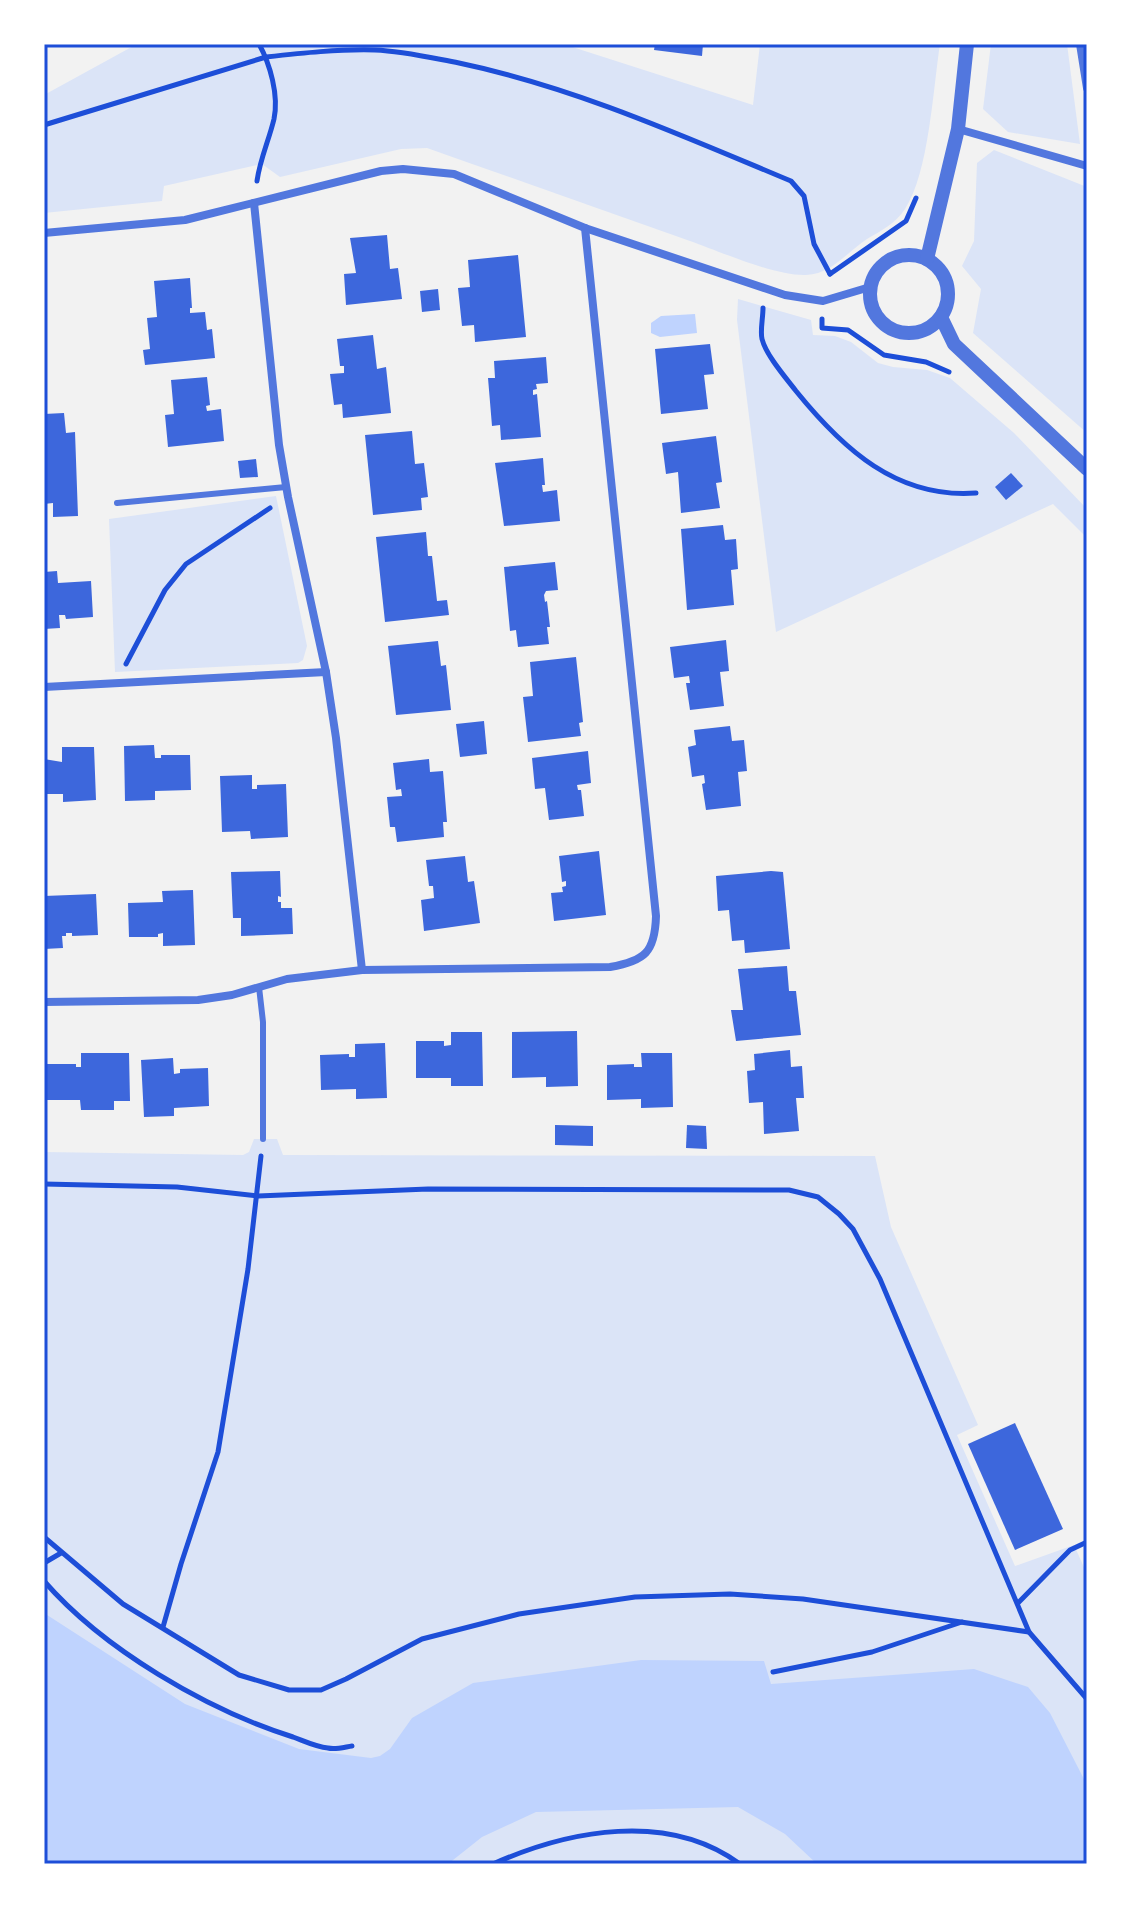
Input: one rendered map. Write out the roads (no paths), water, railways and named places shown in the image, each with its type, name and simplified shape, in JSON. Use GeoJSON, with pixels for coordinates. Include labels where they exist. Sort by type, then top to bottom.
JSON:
{"type":"FeatureCollection","features":[{"type":"Feature","properties":{"kind":"street"},"geometry":{"type":"LineString","coordinates":[[927,259],[958,129],[967,44]]}},
{"type":"Feature","properties":{"kind":"street"},"geometry":{"type":"LineString","coordinates":[[1080,44],[1087,88]]}},
{"type":"Feature","properties":{"kind":"street"},"geometry":{"type":"LineString","coordinates":[[958,129],[1087,166]]}},
{"type":"Feature","properties":{"kind":"street"},"geometry":{"type":"LineString","coordinates":[[44,233],[166,222],[381,171],[403,169],[454,174],[585,228],[785,295],[823,301],[870,287]]}},
{"type":"Feature","properties":{"kind":"street"},"geometry":{"type":"LineString","coordinates":[[254,203],[279,445],[326,672],[362,970]]}},
{"type":"Feature","properties":{"kind":"street"},"geometry":{"type":"LineString","coordinates":[[44,1002],[198,1000],[232,995],[315,974],[362,970],[610,967],[640,959],[649,950],[655,935],[656,916],[585,228]]}},
{"type":"Feature","properties":{"kind":"street"},"geometry":{"type":"LineString","coordinates":[[913,255],[927,259],[940,270],[947,285],[948,302],[941,317],[931,327],[916,333],[901,333],[887,327],[870,302],[870,287],[876,274],[885,263],[898,256],[913,255]]}},
{"type":"Feature","properties":{"kind":"street"},"geometry":{"type":"LineString","coordinates":[[941,317],[954,344],[1087,469]]}},
{"type":"Feature","properties":{"kind":"street"},"geometry":{"type":"LineString","coordinates":[[44,687],[326,672]]}},
{"type":"Feature","properties":{"kind":"lane"},"geometry":{"type":"LineString","coordinates":[[117,503],[287,492]]}},
{"type":"Feature","properties":{"kind":"lane"},"geometry":{"type":"LineString","coordinates":[[259,987],[263,1022],[263,1139]]}},
{"type":"Feature","properties":{"kind":"water"},"geometry":{"type":"Polygon","coordinates":[[[695,314],[697,333],[660,337],[651,333],[651,323],[661,316],[695,314]]]}},
{"type":"Feature","properties":{"kind":"water"},"geometry":{"type":"Polygon","coordinates":[[[44,1613],[185,1704],[299,1749],[371,1758],[390,1749],[412,1718],[473,1683],[641,1660],[764,1661],[771,1684],[974,1669],[1028,1687],[1050,1713],[1087,1785],[1087,1864],[817,1864],[785,1834],[738,1807],[536,1812],[482,1837],[448,1864],[44,1864],[44,1613]]]}}]}
